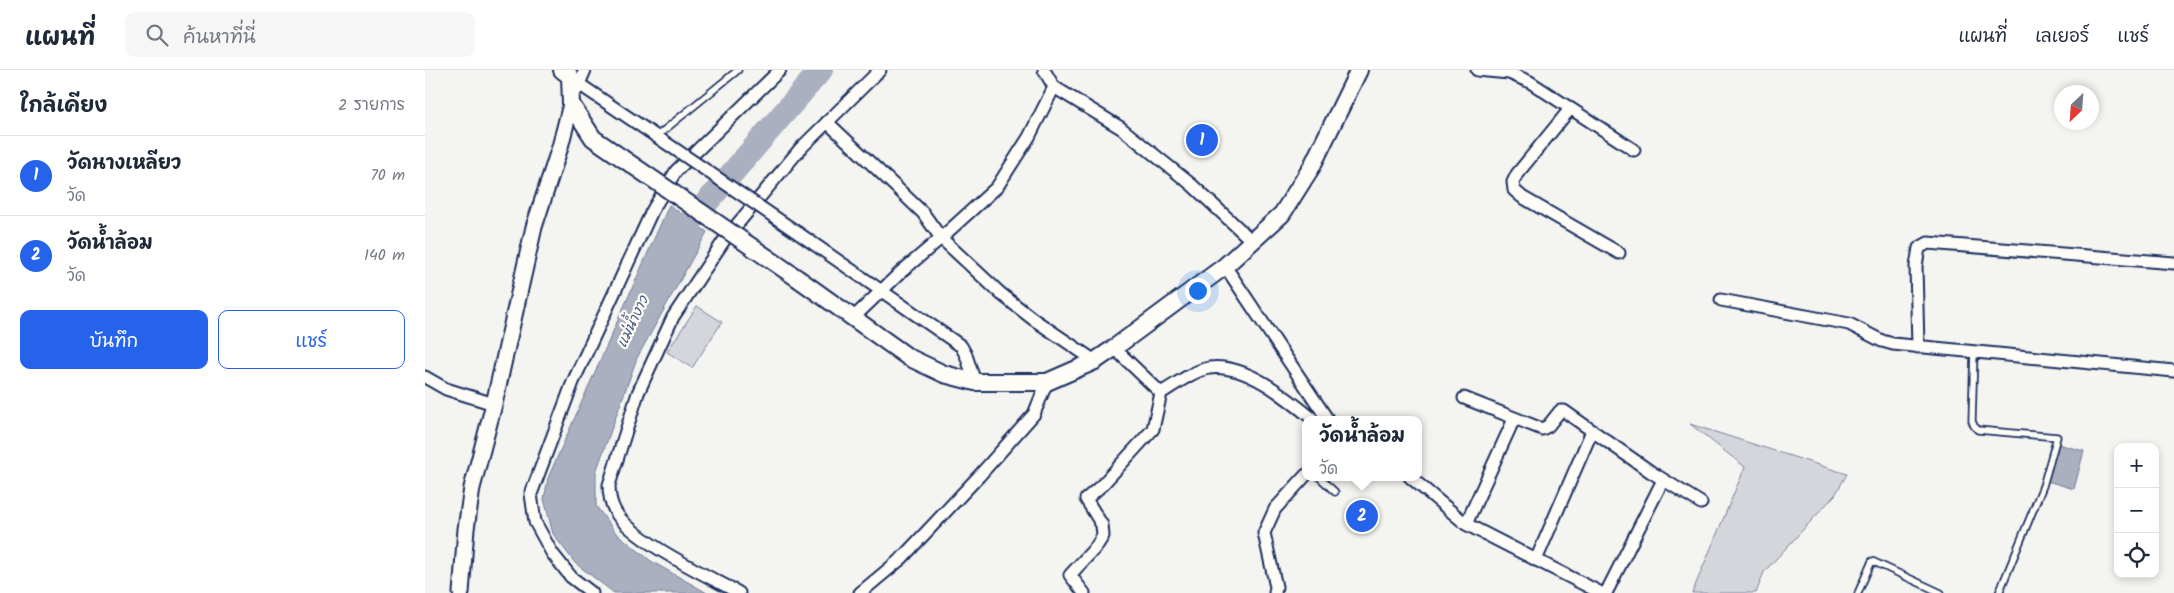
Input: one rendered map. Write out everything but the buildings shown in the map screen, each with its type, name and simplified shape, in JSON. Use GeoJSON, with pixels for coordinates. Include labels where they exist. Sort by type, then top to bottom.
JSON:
{"type":"FeatureCollection","features":[{"type":"Feature","properties":{"kind":"main road"},"geometry":{"type":"LineString","coordinates":[[562,70],[570,76],[571,104],[593,138],[908,356],[944,374],[975,382],[1047,382],[1095,361],[1225,266],[1282,214],[1311,168],[1359,70]]}},
{"type":"Feature","properties":{"kind":"street"},"geometry":{"type":"LineString","coordinates":[[461,593],[465,529],[472,488],[494,404],[534,227],[560,147],[571,104],[585,70]]}},
{"type":"Feature","properties":{"kind":"street"},"geometry":{"type":"LineString","coordinates":[[592,593],[571,577],[552,553],[535,522],[531,494],[573,382],[652,212],[676,171],[780,70]]}},
{"type":"Feature","properties":{"kind":"street"},"geometry":{"type":"LineString","coordinates":[[739,593],[628,528],[615,512],[610,498],[609,485],[638,393],[673,318],[725,239],[800,149],[881,70]]}},
{"type":"Feature","properties":{"kind":"street"},"geometry":{"type":"LineString","coordinates":[[1044,70],[1054,87],[1121,128],[1192,185],[1252,241]]}},
{"type":"Feature","properties":{"kind":"street"},"geometry":{"type":"LineString","coordinates":[[1477,70],[1509,73],[1530,82],[1634,150]]}},
{"type":"Feature","properties":{"kind":"street"},"geometry":{"type":"LineString","coordinates":[[579,84],[798,232],[961,346],[975,382]]}},
{"type":"Feature","properties":{"kind":"street"},"geometry":{"type":"LineString","coordinates":[[853,318],[997,187],[1029,137],[1054,87]]}},
{"type":"Feature","properties":{"kind":"street"},"geometry":{"type":"LineString","coordinates":[[1570,108],[1517,174],[1513,182],[1514,190],[1522,197],[1619,253]]}},
{"type":"Feature","properties":{"kind":"street"},"geometry":{"type":"LineString","coordinates":[[827,122],[923,213],[941,238],[1000,292],[1033,319],[1095,361]]}},
{"type":"Feature","properties":{"kind":"street"},"geometry":{"type":"LineString","coordinates":[[1918,346],[1916,266],[1919,248],[1928,243],[2174,263]]}},
{"type":"Feature","properties":{"kind":"street"},"geometry":{"type":"LineString","coordinates":[[1225,266],[1325,416]]}},
{"type":"Feature","properties":{"kind":"street"},"geometry":{"type":"LineString","coordinates":[[1721,300],[1849,324],[1882,341],[2174,371]]}},
{"type":"Feature","properties":{"kind":"street"},"geometry":{"type":"LineString","coordinates":[[1114,348],[1161,393]]}},
{"type":"Feature","properties":{"kind":"street"},"geometry":{"type":"LineString","coordinates":[[1084,593],[1070,575],[1096,547],[1103,536],[1102,525],[1086,499],[1102,485],[1153,429],[1161,393],[1208,368],[1226,368],[1240,371],[1286,397],[1309,416]]}},
{"type":"Feature","properties":{"kind":"street"},"geometry":{"type":"LineString","coordinates":[[425,377],[446,389],[494,404]]}},
{"type":"Feature","properties":{"kind":"street"},"geometry":{"type":"LineString","coordinates":[[860,593],[902,558],[1034,414],[1047,382]]}},
{"type":"Feature","properties":{"kind":"street"},"geometry":{"type":"LineString","coordinates":[[1464,398],[1542,429],[1548,426],[1559,411],[1564,411],[1663,480],[1701,503]]}},
{"type":"Feature","properties":{"kind":"street"},"geometry":{"type":"LineString","coordinates":[[1466,524],[1514,419]]}},
{"type":"Feature","properties":{"kind":"street"},"geometry":{"type":"LineString","coordinates":[[1536,560],[1592,431]]}},
{"type":"Feature","properties":{"kind":"street"},"geometry":{"type":"LineString","coordinates":[[1275,593],[1276,587],[1263,533],[1275,508],[1302,479]]}},
{"type":"Feature","properties":{"kind":"street"},"geometry":{"type":"LineString","coordinates":[[1606,593],[1663,480]]}},
{"type":"Feature","properties":{"kind":"street"},"geometry":{"type":"LineString","coordinates":[[1415,481],[1466,524],[1601,593]]}},
{"type":"Feature","properties":{"kind":"lane"},"geometry":{"type":"LineString","coordinates":[[662,140],[738,70]]}},
{"type":"Feature","properties":{"kind":"lane"},"geometry":{"type":"LineString","coordinates":[[1974,351],[1972,421],[1974,426],[1978,430],[2057,437],[2043,486],[1999,593]]}},
{"type":"Feature","properties":{"kind":"lane"},"geometry":{"type":"LineString","coordinates":[[1323,481],[1335,492]]}},
{"type":"Feature","properties":{"kind":"lane"},"geometry":{"type":"LineString","coordinates":[[1858,593],[1872,561],[1941,593]]}},
{"type":"Feature","properties":{"kind":"lane"},"geometry":{"type":"LineString","coordinates":[[1927,593],[1929,586]]}},
{"type":"Feature","properties":{"kind":"shaded area"},"geometry":{"type":"Polygon","coordinates":[[[697,306],[722,322],[692,368],[667,352],[697,306]]]}},
{"type":"Feature","properties":{"kind":"shaded area"},"geometry":{"type":"Polygon","coordinates":[[[1690,424],[1847,474],[1835,495],[1764,572],[1756,593],[1692,593],[1745,467],[1690,424]]]}},
{"type":"Feature","properties":{"kind":"water"},"geometry":{"type":"Polygon","coordinates":[[[669,205],[707,232],[637,358],[596,472],[596,506],[616,533],[651,561],[707,593],[614,593],[575,563],[553,534],[544,499],[548,478],[669,205]]]}},
{"type":"Feature","properties":{"kind":"water"},"geometry":{"type":"Polygon","coordinates":[[[2058,444],[2084,451],[2074,489],[2047,481],[2058,444]]]}},
{"type":"Feature","properties":{"kind":"waterway","name":"แม่น้ำงาว"},"geometry":{"type":"LineString","coordinates":[[669,246],[821,70]]}},
{"type":"Feature","properties":{"kind":"place","name":"วัดนางเหลียว"},"geometry":{"type":"Point","coordinates":[1202,140]}},
{"type":"Feature","properties":{"kind":"place","name":"วัดน้ำล้อม"},"geometry":{"type":"Point","coordinates":[1362,516]}}]}
